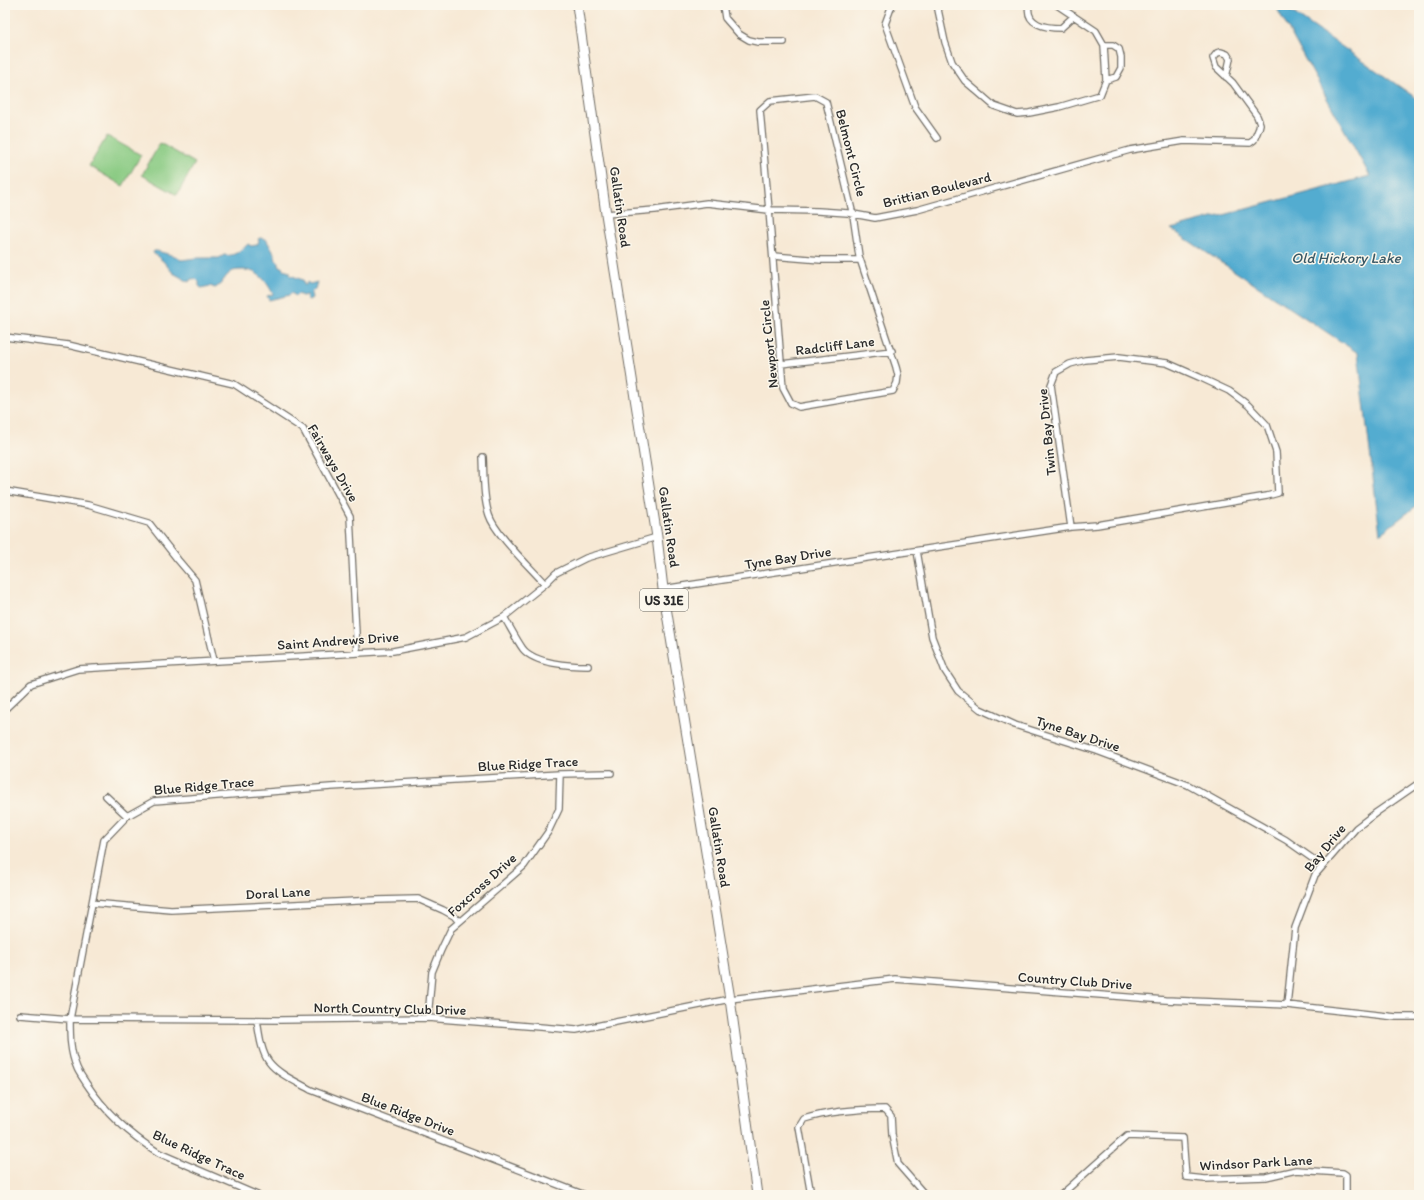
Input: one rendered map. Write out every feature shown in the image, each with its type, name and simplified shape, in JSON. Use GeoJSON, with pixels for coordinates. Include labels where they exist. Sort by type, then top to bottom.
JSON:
{"type":"FeatureCollection","features":[{"type":"Feature","properties":{"kind":"main road","name":"Gallatin Road"},"geometry":{"type":"LineString","coordinates":[[577,5],[606,214],[657,537],[662,590],[730,999],[758,1195]]}},
{"type":"Feature","properties":{"kind":"street"},"geometry":{"type":"LineString","coordinates":[[723,5],[726,18],[739,34],[749,40],[758,42],[784,42]]}},
{"type":"Feature","properties":{"kind":"street"},"geometry":{"type":"LineString","coordinates":[[892,5],[885,24],[915,107],[937,138]]}},
{"type":"Feature","properties":{"kind":"street"},"geometry":{"type":"LineString","coordinates":[[937,5],[945,42],[952,62],[965,81],[994,106],[1017,114],[1059,107],[1100,94],[1106,80],[1104,44],[1096,31],[1057,5]]}},
{"type":"Feature","properties":{"kind":"street"},"geometry":{"type":"LineString","coordinates":[[1029,5],[1030,17],[1035,23],[1049,28],[1061,28],[1074,16]]}},
{"type":"Feature","properties":{"kind":"street"},"geometry":{"type":"LineString","coordinates":[[1104,44],[1113,45],[1119,49],[1121,57],[1121,68],[1116,77],[1106,80]]}},
{"type":"Feature","properties":{"kind":"street","name":"Brittian Boulevard"},"geometry":{"type":"LineString","coordinates":[[606,214],[655,210],[707,203],[769,210],[818,211],[875,218],[917,210],[1138,149],[1184,141],[1250,143],[1254,140],[1260,124],[1257,116],[1233,83],[1226,77]]}},
{"type":"Feature","properties":{"kind":"street","name":"Belmont Circle"},"geometry":{"type":"LineString","coordinates":[[769,210],[760,110],[770,101],[816,96],[826,102],[853,215]]}},
{"type":"Feature","properties":{"kind":"street","name":"Newport Circle"},"geometry":{"type":"LineString","coordinates":[[769,210],[783,388],[791,403],[799,407],[893,391],[897,384],[898,375],[892,352],[860,260],[853,215]]}},
{"type":"Feature","properties":{"kind":"street"},"geometry":{"type":"LineString","coordinates":[[773,256],[821,260],[860,260]]}},
{"type":"Feature","properties":{"kind":"street","name":"Fairways Drive"},"geometry":{"type":"LineString","coordinates":[[5,337],[68,345],[234,384],[303,429],[350,516],[357,653]]}},
{"type":"Feature","properties":{"kind":"street","name":"Radcliff Lane"},"geometry":{"type":"LineString","coordinates":[[781,364],[892,352]]}},
{"type":"Feature","properties":{"kind":"street","name":"Twin Bay Drive"},"geometry":{"type":"LineString","coordinates":[[1071,527],[1051,385],[1056,372],[1070,364],[1085,360],[1119,357],[1167,364],[1229,391],[1248,405],[1267,425],[1276,452],[1278,493]]}},
{"type":"Feature","properties":{"kind":"street"},"geometry":{"type":"LineString","coordinates":[[483,457],[485,498],[489,517],[499,533],[545,584]]}},
{"type":"Feature","properties":{"kind":"street"},"geometry":{"type":"LineString","coordinates":[[5,491],[88,505],[149,523],[195,580],[214,661]]}},
{"type":"Feature","properties":{"kind":"street","name":"Tyne Bay Drive"},"geometry":{"type":"LineString","coordinates":[[662,590],[1071,527],[1097,525],[1278,493]]}},
{"type":"Feature","properties":{"kind":"street","name":"Saint Andrews Drive"},"geometry":{"type":"LineString","coordinates":[[5,709],[31,684],[78,669],[393,651],[466,637],[504,617],[545,584],[556,573],[586,558],[657,537]]}},
{"type":"Feature","properties":{"kind":"street","name":"Tyne Bay Drive"},"geometry":{"type":"LineString","coordinates":[[916,551],[932,637],[943,666],[958,691],[980,708],[1015,726],[1097,751],[1188,785],[1286,840],[1323,866]]}},
{"type":"Feature","properties":{"kind":"street"},"geometry":{"type":"LineString","coordinates":[[504,617],[524,650],[541,660],[566,665],[588,666]]}},
{"type":"Feature","properties":{"kind":"street","name":"Blue Ridge Trace"},"geometry":{"type":"LineString","coordinates":[[257,1195],[144,1144],[123,1127],[105,1108],[90,1089],[77,1068],[70,1044],[70,1019],[104,840],[127,816],[154,801],[323,788],[560,774],[611,773]]}},
{"type":"Feature","properties":{"kind":"street","name":"Foxcross Drive"},"geometry":{"type":"LineString","coordinates":[[428,1018],[432,972],[451,929],[524,866],[548,832],[558,808],[560,774]]}},
{"type":"Feature","properties":{"kind":"street","name":"Bay Drive"},"geometry":{"type":"LineString","coordinates":[[1287,1005],[1295,928],[1314,875],[1356,828],[1419,783]]}},
{"type":"Feature","properties":{"kind":"street"},"geometry":{"type":"LineString","coordinates":[[106,796],[127,816]]}},
{"type":"Feature","properties":{"kind":"street","name":"Doral Lane"},"geometry":{"type":"LineString","coordinates":[[92,903],[171,910],[418,899],[454,916],[459,922]]}},
{"type":"Feature","properties":{"kind":"street","name":"Country Club Drive"},"geometry":{"type":"LineString","coordinates":[[730,999],[895,979],[1165,1000],[1287,1005],[1419,1017]]}},
{"type":"Feature","properties":{"kind":"street","name":"North Country Club Drive"},"geometry":{"type":"LineString","coordinates":[[20,1015],[70,1019],[257,1020],[428,1018],[576,1030],[730,999]]}},
{"type":"Feature","properties":{"kind":"street","name":"Blue Ridge Drive"},"geometry":{"type":"LineString","coordinates":[[257,1020],[260,1041],[268,1062],[285,1076],[304,1086],[585,1195]]}},
{"type":"Feature","properties":{"kind":"street"},"geometry":{"type":"LineString","coordinates":[[811,1195],[799,1127],[804,1119],[818,1114],[868,1109],[885,1109],[891,1116],[892,1135],[898,1164],[924,1195]]}},
{"type":"Feature","properties":{"kind":"street","name":"Windsor Park Lane"},"geometry":{"type":"LineString","coordinates":[[1061,1195],[1127,1136],[1183,1138],[1186,1177],[1205,1179],[1266,1177],[1296,1170],[1342,1173],[1346,1175],[1346,1195]]}},
{"type":"Feature","properties":{"kind":"green space"},"geometry":{"type":"Polygon","coordinates":[[[107,136],[141,155],[123,186],[89,166],[107,136]]]}},
{"type":"Feature","properties":{"kind":"green space"},"geometry":{"type":"Polygon","coordinates":[[[160,143],[195,163],[177,195],[142,175],[160,143]]]}},
{"type":"Feature","properties":{"kind":"water","name":"Old Hickory Lake"},"geometry":{"type":"Polygon","coordinates":[[[1275,5],[1282,5],[1419,100],[1419,504],[1380,534],[1358,353],[1171,229],[1370,176],[1275,5]]]}},
{"type":"Feature","properties":{"kind":"water"},"geometry":{"type":"Polygon","coordinates":[[[258,239],[266,239],[275,255],[276,260],[279,262],[279,266],[283,268],[283,270],[290,272],[290,275],[303,280],[304,285],[306,285],[307,282],[310,284],[317,282],[315,289],[311,293],[312,298],[309,300],[306,298],[308,295],[302,296],[298,294],[296,296],[291,293],[290,295],[269,300],[267,296],[273,294],[265,281],[254,272],[243,270],[235,270],[231,272],[215,288],[210,286],[201,288],[196,279],[191,279],[189,282],[173,273],[163,261],[153,253],[154,251],[157,251],[175,256],[181,260],[196,258],[219,258],[224,255],[237,253],[248,244],[251,246],[257,245],[259,241],[258,239]]]}}]}
